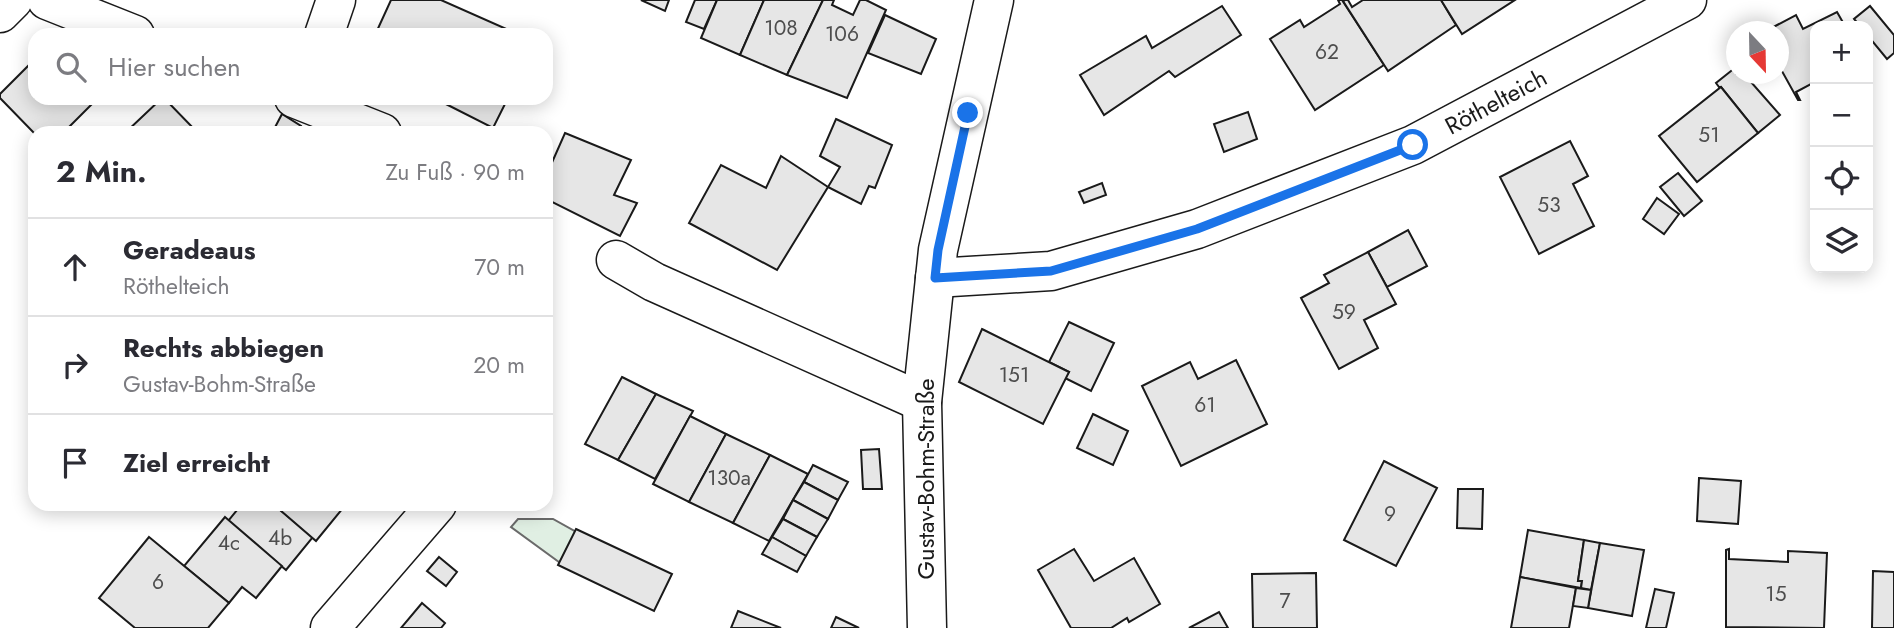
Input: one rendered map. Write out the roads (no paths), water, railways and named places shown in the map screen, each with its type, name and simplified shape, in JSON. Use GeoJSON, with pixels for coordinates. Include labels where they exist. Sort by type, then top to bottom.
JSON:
{"type":"FeatureCollection","features":[{"type":"Feature","properties":{"kind":"street"},"geometry":{"type":"LineString","coordinates":[[0,13],[13,0]]}},
{"type":"Feature","properties":{"kind":"street"},"geometry":{"type":"LineString","coordinates":[[47,0],[117,28]]}},
{"type":"Feature","properties":{"kind":"street"},"geometry":{"type":"LineString","coordinates":[[327,28],[337,0]]}},
{"type":"Feature","properties":{"kind":"street","name":"Gustav-Bohm-Straße"},"geometry":{"type":"LineString","coordinates":[[927,628],[922,402],[935,278],[938,250],[993,0]]}},
{"type":"Feature","properties":{"kind":"street","name":"Röthelteich"},"geometry":{"type":"LineString","coordinates":[[935,278],[1051,271],[1197,229],[1413,145],[1687,0]]}},
{"type":"Feature","properties":{"kind":"street"},"geometry":{"type":"LineString","coordinates":[[313,105],[365,126]]}},
{"type":"Feature","properties":{"kind":"street"},"geometry":{"type":"LineString","coordinates":[[616,260],[654,282],[922,402]]}},
{"type":"Feature","properties":{"kind":"street"},"geometry":{"type":"LineString","coordinates":[[330,628],[431,511]]}}]}
